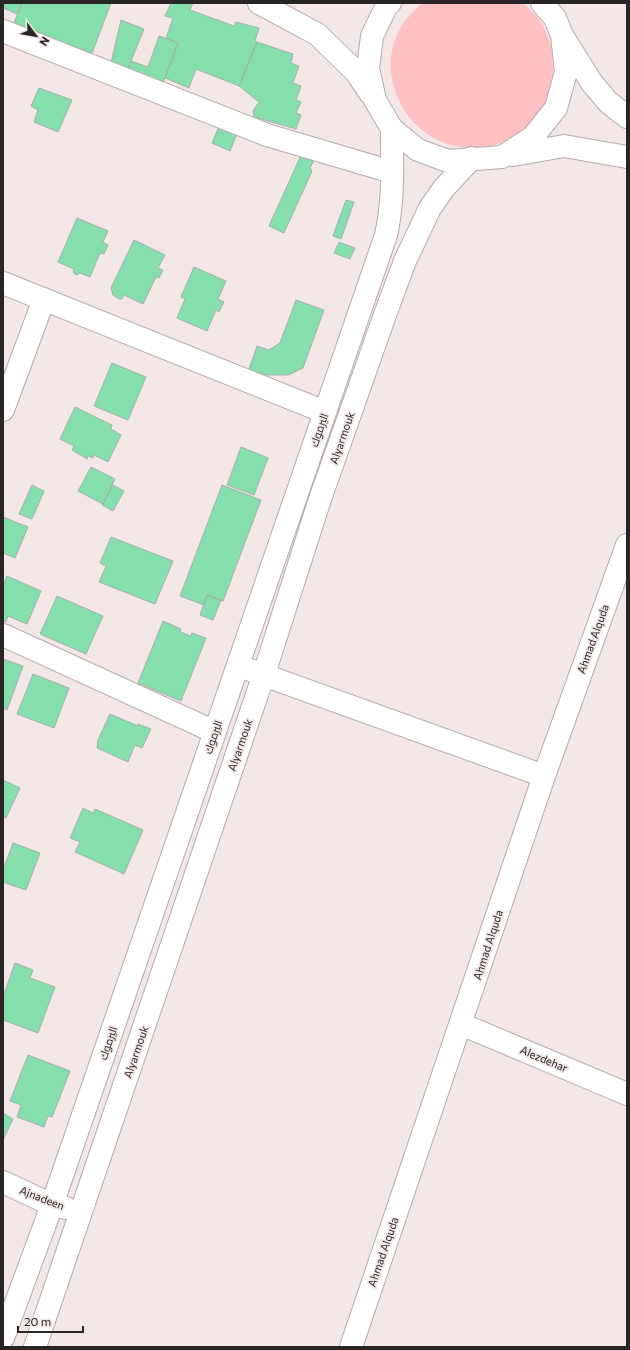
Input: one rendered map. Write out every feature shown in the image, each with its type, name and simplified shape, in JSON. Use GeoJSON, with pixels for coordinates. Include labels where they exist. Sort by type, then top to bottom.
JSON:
{"type":"FeatureCollection","features":[{"type":"Feature","properties":{"kind":"street"},"geometry":{"type":"LineString","coordinates":[[259,3],[317,34],[356,72],[392,129],[418,150],[448,161],[472,158],[502,157],[564,146],[627,157]]}},
{"type":"Feature","properties":{"kind":"street"},"geometry":{"type":"LineString","coordinates":[[375,100],[368,68],[372,36],[386,7],[390,3]]}},
{"type":"Feature","properties":{"kind":"street"},"geometry":{"type":"LineString","coordinates":[[554,15],[592,83],[608,102],[627,117]]}},
{"type":"Feature","properties":{"kind":"street"},"geometry":{"type":"LineString","coordinates":[[502,157],[533,137],[556,108],[566,72],[554,15]]}},
{"type":"Feature","properties":{"kind":"street"},"geometry":{"type":"LineString","coordinates":[[3,31],[268,135],[392,172]]}},
{"type":"Feature","properties":{"kind":"street","name":"اليرموك"},"geometry":{"type":"LineString","coordinates":[[3,1338],[52,1205],[386,235],[391,212],[393,188],[392,129]]}},
{"type":"Feature","properties":{"kind":"street","name":"Alyarmouk"},"geometry":{"type":"LineString","coordinates":[[36,1347],[264,674],[320,499],[405,261],[430,208],[444,188],[472,158]]}},
{"type":"Feature","properties":{"kind":"street"},"geometry":{"type":"LineString","coordinates":[[3,283],[325,412]]}},
{"type":"Feature","properties":{"kind":"street"},"geometry":{"type":"LineString","coordinates":[[3,410],[44,299]]}},
{"type":"Feature","properties":{"kind":"street","name":"Ahmad Alquda"},"geometry":{"type":"LineString","coordinates":[[351,1347],[462,1024],[544,776],[627,545]]}},
{"type":"Feature","properties":{"kind":"street"},"geometry":{"type":"LineString","coordinates":[[3,635],[214,732]]}},
{"type":"Feature","properties":{"kind":"street"},"geometry":{"type":"LineString","coordinates":[[238,667],[264,674],[544,776]]}},
{"type":"Feature","properties":{"kind":"street","name":"Alezdehar"},"geometry":{"type":"LineString","coordinates":[[462,1024],[627,1094]]}},
{"type":"Feature","properties":{"kind":"street","name":"Ajnadeen"},"geometry":{"type":"LineString","coordinates":[[3,1182],[52,1205],[81,1212]]}},
{"type":"Feature","properties":{"kind":"shaded area"},"geometry":{"type":"Polygon","coordinates":[[[423,3],[523,3],[538,18],[544,27],[551,45],[553,55],[553,77],[551,91],[546,103],[529,125],[508,140],[490,146],[455,146],[430,136],[411,119],[398,98],[391,73],[393,48],[403,24],[423,3]]]}},
{"type":"Feature","properties":{"kind":"building"},"geometry":{"type":"Polygon","coordinates":[[[3,3],[22,3],[17,14],[3,8],[3,3]]]}},
{"type":"Feature","properties":{"kind":"building"},"geometry":{"type":"Polygon","coordinates":[[[22,3],[111,3],[91,56],[12,28],[22,3]]]}},
{"type":"Feature","properties":{"kind":"building"},"geometry":{"type":"Polygon","coordinates":[[[171,3],[193,3],[190,10],[234,26],[236,22],[259,28],[255,41],[257,42],[239,86],[196,69],[189,88],[165,78],[178,43],[166,38],[173,18],[165,16],[171,3]]]}},
{"type":"Feature","properties":{"kind":"building"},"geometry":{"type":"Polygon","coordinates":[[[121,20],[144,29],[127,71],[111,63],[121,20]]]}},
{"type":"Feature","properties":{"kind":"building"},"geometry":{"type":"Polygon","coordinates":[[[159,36],[178,43],[163,83],[127,71],[131,61],[148,67],[159,36]]]}},
{"type":"Feature","properties":{"kind":"building"},"geometry":{"type":"Polygon","coordinates":[[[257,42],[293,54],[291,63],[299,66],[293,83],[301,86],[296,100],[301,102],[296,113],[301,115],[296,129],[254,117],[253,111],[259,102],[239,86],[257,42]]]}},
{"type":"Feature","properties":{"kind":"building"},"geometry":{"type":"Polygon","coordinates":[[[39,88],[72,100],[58,132],[34,122],[38,110],[31,106],[39,88]]]}},
{"type":"Feature","properties":{"kind":"building"},"geometry":{"type":"Polygon","coordinates":[[[220,124],[238,131],[230,151],[212,143],[220,124]]]}},
{"type":"Feature","properties":{"kind":"building"},"geometry":{"type":"Polygon","coordinates":[[[302,153],[315,158],[310,168],[312,171],[284,233],[269,226],[302,153]]]}},
{"type":"Feature","properties":{"kind":"building"},"geometry":{"type":"Polygon","coordinates":[[[346,200],[354,202],[341,239],[333,236],[346,200]]]}},
{"type":"Feature","properties":{"kind":"building"},"geometry":{"type":"Polygon","coordinates":[[[77,218],[108,231],[103,242],[108,245],[104,254],[100,253],[90,277],[80,273],[76,275],[73,272],[74,269],[58,262],[77,218]]]}},
{"type":"Feature","properties":{"kind":"building"},"geometry":{"type":"Polygon","coordinates":[[[134,240],[165,255],[158,268],[163,270],[159,278],[156,277],[143,304],[124,295],[122,299],[119,299],[113,295],[111,288],[134,240]]]}},
{"type":"Feature","properties":{"kind":"building"},"geometry":{"type":"Polygon","coordinates":[[[339,242],[355,248],[350,259],[334,253],[339,242]]]}},
{"type":"Feature","properties":{"kind":"building"},"geometry":{"type":"Polygon","coordinates":[[[194,267],[226,281],[218,299],[224,302],[219,312],[216,310],[207,331],[177,318],[185,299],[181,297],[194,267]]]}},
{"type":"Feature","properties":{"kind":"building"},"geometry":{"type":"Polygon","coordinates":[[[296,300],[324,310],[303,368],[288,375],[247,375],[257,346],[269,350],[280,343],[296,300]]]}},
{"type":"Feature","properties":{"kind":"building"},"geometry":{"type":"Polygon","coordinates":[[[112,363],[146,377],[128,420],[94,406],[112,363]]]}},
{"type":"Feature","properties":{"kind":"building"},"geometry":{"type":"Polygon","coordinates":[[[75,407],[112,425],[111,429],[121,435],[108,462],[94,455],[93,458],[88,456],[87,459],[72,450],[74,446],[60,439],[75,407]]]}},
{"type":"Feature","properties":{"kind":"building"},"geometry":{"type":"Polygon","coordinates":[[[241,447],[268,458],[254,495],[227,485],[241,447]]]}},
{"type":"Feature","properties":{"kind":"building"},"geometry":{"type":"Polygon","coordinates":[[[91,467],[115,479],[103,504],[78,491],[91,467]]]}},
{"type":"Feature","properties":{"kind":"building"},"geometry":{"type":"Polygon","coordinates":[[[32,485],[44,491],[32,519],[19,514],[32,485]]]}},
{"type":"Feature","properties":{"kind":"building"},"geometry":{"type":"Polygon","coordinates":[[[113,485],[124,491],[113,511],[102,505],[113,485]]]}},
{"type":"Feature","properties":{"kind":"building"},"geometry":{"type":"Polygon","coordinates":[[[222,485],[261,500],[223,601],[207,595],[204,605],[180,596],[222,485]]]}},
{"type":"Feature","properties":{"kind":"building"},"geometry":{"type":"Polygon","coordinates":[[[3,517],[28,527],[15,558],[3,553],[3,517]]]}},
{"type":"Feature","properties":{"kind":"building"},"geometry":{"type":"Polygon","coordinates":[[[111,537],[173,561],[155,604],[99,582],[106,566],[100,563],[111,537]]]}},
{"type":"Feature","properties":{"kind":"building"},"geometry":{"type":"Polygon","coordinates":[[[7,576],[41,591],[27,624],[8,616],[6,622],[3,621],[3,583],[7,576]]]}},
{"type":"Feature","properties":{"kind":"building"},"geometry":{"type":"Polygon","coordinates":[[[207,595],[221,600],[213,620],[200,615],[207,595]]]}},
{"type":"Feature","properties":{"kind":"building"},"geometry":{"type":"Polygon","coordinates":[[[57,596],[103,616],[86,654],[40,634],[57,596]]]}},
{"type":"Feature","properties":{"kind":"building"},"geometry":{"type":"Polygon","coordinates":[[[163,621],[181,629],[180,632],[191,636],[192,633],[206,638],[181,701],[138,683],[163,621]]]}},
{"type":"Feature","properties":{"kind":"building"},"geometry":{"type":"Polygon","coordinates":[[[3,659],[23,666],[7,710],[3,708],[3,659]]]}},
{"type":"Feature","properties":{"kind":"building"},"geometry":{"type":"Polygon","coordinates":[[[33,674],[69,688],[54,728],[17,714],[33,674]]]}},
{"type":"Feature","properties":{"kind":"building"},"geometry":{"type":"Polygon","coordinates":[[[110,714],[138,726],[138,724],[151,729],[142,748],[135,745],[128,762],[97,748],[98,740],[110,714]]]}},
{"type":"Feature","properties":{"kind":"building"},"geometry":{"type":"Polygon","coordinates":[[[3,780],[20,788],[6,818],[3,817],[3,780]]]}},
{"type":"Feature","properties":{"kind":"building"},"geometry":{"type":"Polygon","coordinates":[[[83,808],[93,813],[95,809],[143,830],[124,874],[75,852],[80,842],[70,838],[83,808]]]}},
{"type":"Feature","properties":{"kind":"building"},"geometry":{"type":"Polygon","coordinates":[[[13,843],[40,853],[26,890],[3,882],[3,870],[13,843]]]}},
{"type":"Feature","properties":{"kind":"building"},"geometry":{"type":"Polygon","coordinates":[[[15,963],[33,970],[30,978],[55,987],[38,1033],[3,1020],[3,997],[15,963]]]}},
{"type":"Feature","properties":{"kind":"building"},"geometry":{"type":"Polygon","coordinates":[[[28,1055],[70,1071],[52,1117],[48,1116],[44,1127],[17,1117],[21,1105],[10,1101],[28,1055]]]}},
{"type":"Feature","properties":{"kind":"building"},"geometry":{"type":"Polygon","coordinates":[[[3,1113],[13,1119],[3,1140],[3,1113]]]}}]}
